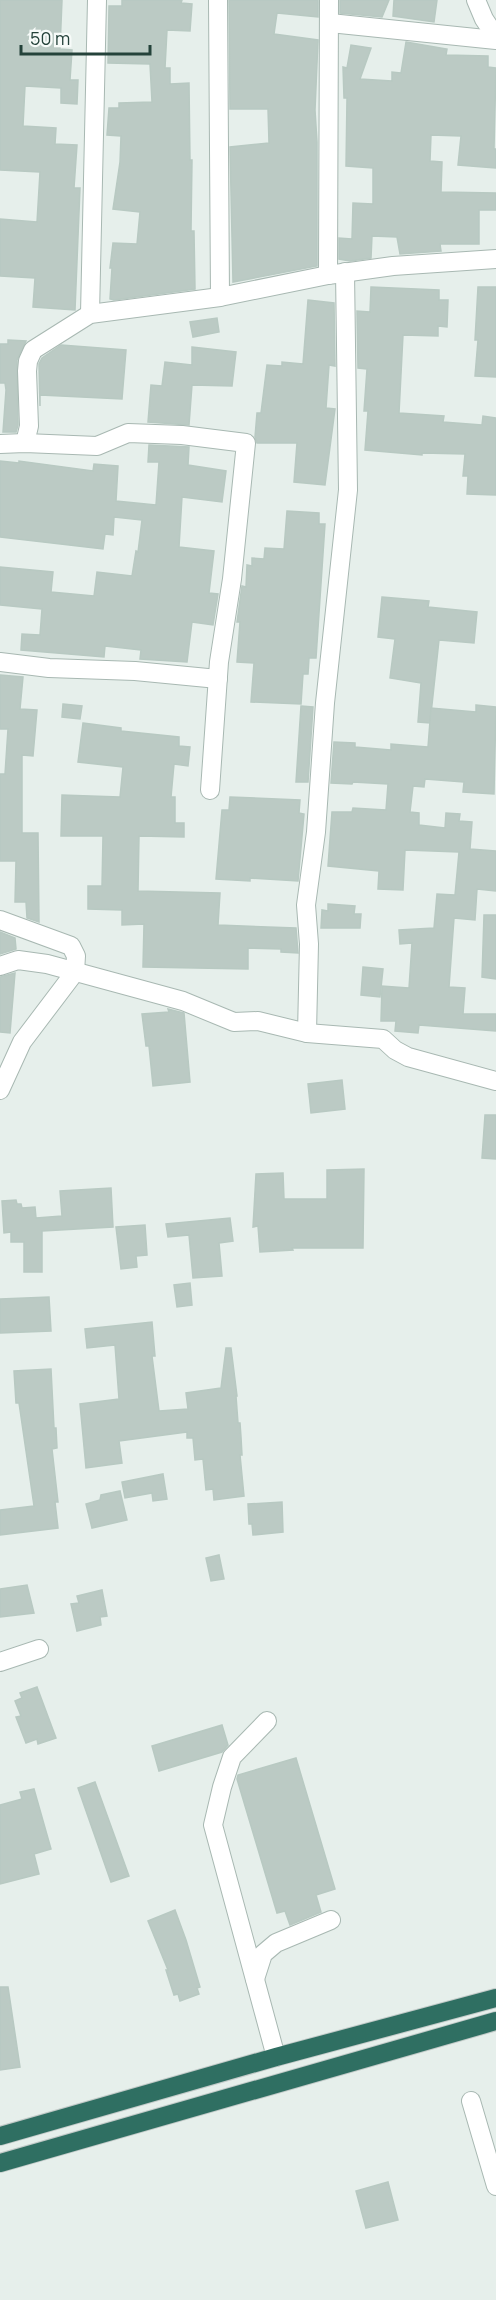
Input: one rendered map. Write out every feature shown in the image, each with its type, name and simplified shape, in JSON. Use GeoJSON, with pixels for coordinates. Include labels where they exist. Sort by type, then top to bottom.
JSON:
{"type":"FeatureCollection","features":[{"type":"Feature","properties":{"kind":"highway"},"geometry":{"type":"LineString","coordinates":[[0,2136],[276,2057],[496,1998]]}},
{"type":"Feature","properties":{"kind":"highway"},"geometry":{"type":"LineString","coordinates":[[0,2163],[496,2021]]}},
{"type":"Feature","properties":{"kind":"street"},"geometry":{"type":"LineString","coordinates":[[90,314],[97,0]]}},
{"type":"Feature","properties":{"kind":"street"},"geometry":{"type":"LineString","coordinates":[[218,0],[220,297]]}},
{"type":"Feature","properties":{"kind":"street"},"geometry":{"type":"LineString","coordinates":[[307,1033],[309,944],[306,905],[316,832],[325,703],[348,490],[337,274],[329,0]]}},
{"type":"Feature","properties":{"kind":"street"},"geometry":{"type":"LineString","coordinates":[[476,0],[496,39]]}},
{"type":"Feature","properties":{"kind":"street"},"geometry":{"type":"LineString","coordinates":[[330,23],[496,39]]}},
{"type":"Feature","properties":{"kind":"street"},"geometry":{"type":"LineString","coordinates":[[25,443],[29,426],[27,371],[30,355],[33,350],[90,314],[220,297],[337,274],[393,266],[496,260]]}},
{"type":"Feature","properties":{"kind":"street"},"geometry":{"type":"LineString","coordinates":[[0,444],[96,446],[128,433],[182,435],[246,443],[232,579],[225,611],[210,790]]}},
{"type":"Feature","properties":{"kind":"street"},"geometry":{"type":"LineString","coordinates":[[0,662],[50,668],[135,671],[218,679]]}},
{"type":"Feature","properties":{"kind":"street"},"geometry":{"type":"LineString","coordinates":[[0,920],[71,946],[76,956],[75,972],[22,1042],[0,1090]]}},
{"type":"Feature","properties":{"kind":"street"},"geometry":{"type":"LineString","coordinates":[[0,966],[18,960],[32,961],[183,1001],[234,1022],[258,1021],[307,1033],[383,1039],[408,1057],[496,1081]]}},
{"type":"Feature","properties":{"kind":"street"},"geometry":{"type":"LineString","coordinates":[[0,1662],[39,1649]]}},
{"type":"Feature","properties":{"kind":"street"},"geometry":{"type":"LineString","coordinates":[[267,1721],[232,1757],[213,1825],[276,2057]]}},
{"type":"Feature","properties":{"kind":"street"},"geometry":{"type":"LineString","coordinates":[[255,1981],[263,1954],[276,1943],[331,1920]]}},
{"type":"Feature","properties":{"kind":"street"},"geometry":{"type":"LineString","coordinates":[[471,2101],[496,2186]]}},
{"type":"Feature","properties":{"kind":"building"},"geometry":{"type":"Polygon","coordinates":[[[0,0],[62,0],[60,49],[72,50],[70,80],[78,80],[77,104],[61,103],[61,88],[25,86],[23,126],[56,128],[55,144],[77,145],[74,188],[80,188],[75,310],[33,307],[35,278],[0,276],[0,219],[37,222],[40,172],[0,170],[0,0]]]}},
{"type":"Feature","properties":{"kind":"building"},"geometry":{"type":"Polygon","coordinates":[[[122,0],[182,0],[181,3],[192,4],[190,31],[167,30],[165,68],[170,68],[170,84],[189,83],[190,160],[192,160],[191,231],[194,231],[195,289],[114,300],[110,299],[113,243],[137,244],[140,212],[113,209],[120,162],[121,136],[107,135],[109,108],[119,108],[119,103],[152,102],[150,64],[108,63],[109,6],[122,6],[122,0]]]}},
{"type":"Feature","properties":{"kind":"building"},"geometry":{"type":"Polygon","coordinates":[[[229,0],[318,0],[318,17],[277,13],[274,34],[318,40],[315,110],[317,266],[233,282],[230,147],[269,143],[268,109],[230,109],[229,0]]]}},
{"type":"Feature","properties":{"kind":"building"},"geometry":{"type":"Polygon","coordinates":[[[340,0],[389,0],[382,17],[340,13],[340,0]]]}},
{"type":"Feature","properties":{"kind":"building"},"geometry":{"type":"Polygon","coordinates":[[[394,0],[437,0],[434,22],[393,16],[394,0]]]}},
{"type":"Feature","properties":{"kind":"building"},"geometry":{"type":"Polygon","coordinates":[[[406,42],[447,49],[446,55],[488,56],[488,67],[496,68],[494,149],[496,149],[496,168],[458,165],[461,136],[431,135],[430,161],[442,162],[441,192],[496,193],[496,210],[479,210],[479,244],[440,244],[441,251],[400,254],[397,237],[372,236],[371,258],[350,261],[339,259],[339,238],[352,239],[353,203],[373,204],[373,168],[346,166],[347,98],[344,98],[343,67],[347,68],[351,45],[371,48],[360,79],[392,81],[392,72],[401,73],[406,42]]]}},
{"type":"Feature","properties":{"kind":"building"},"geometry":{"type":"Polygon","coordinates":[[[371,287],[439,290],[439,300],[448,300],[447,327],[438,326],[438,336],[403,335],[399,413],[444,416],[443,422],[482,425],[483,416],[496,418],[496,495],[467,494],[468,476],[463,476],[465,454],[422,453],[422,455],[365,450],[368,411],[364,411],[367,369],[358,368],[357,311],[370,312],[371,287]]]}},
{"type":"Feature","properties":{"kind":"building"},"geometry":{"type":"Polygon","coordinates":[[[478,287],[496,287],[496,377],[475,376],[478,287]]]}},
{"type":"Feature","properties":{"kind":"building"},"geometry":{"type":"Polygon","coordinates":[[[308,300],[334,303],[335,366],[329,365],[326,408],[335,409],[325,485],[294,482],[297,443],[257,443],[255,437],[257,413],[261,413],[267,365],[282,366],[282,362],[303,364],[308,300]]]}},
{"type":"Feature","properties":{"kind":"building"},"geometry":{"type":"Polygon","coordinates":[[[217,318],[219,332],[193,337],[190,322],[217,318]]]}},
{"type":"Feature","properties":{"kind":"building"},"geometry":{"type":"Polygon","coordinates":[[[8,340],[26,341],[17,360],[18,425],[16,432],[3,432],[6,390],[5,383],[0,383],[0,344],[8,344],[8,340]]]}},
{"type":"Feature","properties":{"kind":"building"},"geometry":{"type":"Polygon","coordinates":[[[61,345],[126,350],[122,399],[40,395],[40,406],[39,364],[42,358],[61,345]]]}},
{"type":"Feature","properties":{"kind":"building"},"geometry":{"type":"Polygon","coordinates":[[[192,347],[236,352],[232,386],[192,385],[189,425],[148,422],[151,385],[162,386],[165,362],[192,365],[192,347]]]}},
{"type":"Feature","properties":{"kind":"building"},"geometry":{"type":"Polygon","coordinates":[[[149,445],[189,447],[188,465],[226,471],[222,502],[182,497],[179,547],[214,551],[209,593],[218,594],[213,625],[192,622],[187,662],[140,659],[141,650],[105,646],[104,657],[21,650],[22,634],[40,635],[42,609],[0,605],[0,567],[53,572],[51,592],[94,596],[97,572],[132,576],[142,520],[114,517],[113,535],[105,534],[103,549],[0,537],[0,461],[19,463],[19,461],[93,471],[94,464],[118,466],[116,501],[156,505],[159,462],[148,462],[149,445]]]}},
{"type":"Feature","properties":{"kind":"building"},"geometry":{"type":"Polygon","coordinates":[[[287,511],[319,513],[319,524],[325,524],[316,658],[309,658],[308,674],[303,674],[301,704],[251,702],[254,663],[237,662],[240,622],[237,622],[242,586],[246,587],[247,565],[252,566],[252,558],[264,559],[265,548],[284,549],[287,511]]]}},
{"type":"Feature","properties":{"kind":"building"},"geometry":{"type":"Polygon","coordinates":[[[382,597],[429,601],[428,607],[477,612],[474,643],[439,640],[430,723],[418,722],[421,683],[390,678],[395,639],[378,637],[382,597]]]}},
{"type":"Feature","properties":{"kind":"building"},"geometry":{"type":"Polygon","coordinates":[[[0,675],[23,677],[20,709],[37,710],[33,756],[22,755],[22,833],[38,833],[39,922],[27,918],[26,902],[15,902],[16,861],[0,861],[0,774],[5,774],[8,729],[0,729],[0,675]]]}},
{"type":"Feature","properties":{"kind":"building"},"geometry":{"type":"Polygon","coordinates":[[[63,704],[82,706],[80,719],[62,717],[63,704]]]}},
{"type":"Feature","properties":{"kind":"building"},"geometry":{"type":"Polygon","coordinates":[[[476,705],[496,707],[494,794],[463,792],[464,782],[425,779],[424,787],[413,786],[410,812],[419,813],[419,825],[445,828],[446,813],[460,814],[459,821],[472,822],[470,849],[496,851],[496,891],[477,889],[475,920],[454,918],[449,987],[465,988],[463,1014],[496,1014],[496,1031],[419,1025],[418,1033],[395,1031],[396,1021],[381,1021],[382,986],[409,988],[412,943],[400,944],[399,930],[434,928],[437,894],[455,895],[459,852],[405,850],[403,890],[378,889],[379,871],[328,866],[332,812],[352,812],[353,808],[386,810],[388,784],[331,783],[334,742],[355,743],[355,747],[391,750],[391,744],[428,747],[431,708],[476,712],[476,705]]]}},
{"type":"Feature","properties":{"kind":"building"},"geometry":{"type":"Polygon","coordinates":[[[301,706],[313,707],[308,782],[296,782],[301,706]]]}},
{"type":"Feature","properties":{"kind":"building"},"geometry":{"type":"Polygon","coordinates":[[[83,723],[121,728],[121,731],[179,737],[179,746],[190,747],[188,766],[174,764],[171,797],[175,797],[175,823],[184,823],[184,837],[139,836],[138,891],[220,893],[218,925],[296,928],[298,953],[281,952],[281,949],[248,948],[248,969],[143,967],[144,924],[122,925],[122,910],[88,909],[88,886],[102,886],[103,836],[61,836],[62,795],[120,797],[123,767],[78,762],[83,723]]]}},
{"type":"Feature","properties":{"kind":"building"},"geometry":{"type":"Polygon","coordinates":[[[230,797],[300,800],[299,813],[304,814],[298,881],[250,878],[250,881],[216,879],[222,810],[229,810],[230,797]]]}},
{"type":"Feature","properties":{"kind":"building"},"geometry":{"type":"Polygon","coordinates":[[[328,904],[355,906],[354,914],[361,914],[360,928],[321,928],[322,910],[328,911],[328,904]]]}},
{"type":"Feature","properties":{"kind":"building"},"geometry":{"type":"Polygon","coordinates":[[[484,915],[496,915],[496,979],[482,977],[484,915]]]}},
{"type":"Feature","properties":{"kind":"building"},"geometry":{"type":"Polygon","coordinates":[[[0,932],[15,938],[16,949],[0,954],[0,932]]]}},
{"type":"Feature","properties":{"kind":"building"},"geometry":{"type":"Polygon","coordinates":[[[363,967],[383,969],[380,997],[361,995],[363,967]]]}},
{"type":"Feature","properties":{"kind":"building"},"geometry":{"type":"Polygon","coordinates":[[[15,973],[10,1033],[0,1032],[0,977],[15,973]]]}},
{"type":"Feature","properties":{"kind":"building"},"geometry":{"type":"Polygon","coordinates":[[[168,1009],[184,1013],[190,1082],[153,1086],[149,1046],[146,1046],[142,1014],[169,1012],[168,1009]]]}},
{"type":"Feature","properties":{"kind":"building"},"geometry":{"type":"Polygon","coordinates":[[[342,1080],[345,1109],[311,1113],[308,1084],[342,1080]]]}},
{"type":"Feature","properties":{"kind":"building"},"geometry":{"type":"Polygon","coordinates":[[[485,1115],[496,1115],[496,1159],[482,1158],[485,1115]]]}},
{"type":"Feature","properties":{"kind":"building"},"geometry":{"type":"Polygon","coordinates":[[[364,1169],[363,1248],[292,1248],[293,1250],[260,1252],[258,1226],[253,1227],[256,1174],[283,1173],[284,1199],[327,1199],[327,1170],[364,1169]]]}},
{"type":"Feature","properties":{"kind":"building"},"geometry":{"type":"Polygon","coordinates":[[[111,1188],[113,1227],[42,1231],[42,1272],[24,1272],[24,1242],[11,1242],[11,1232],[4,1233],[2,1201],[16,1200],[22,1208],[35,1207],[36,1218],[62,1216],[60,1191],[111,1188]]]}},
{"type":"Feature","properties":{"kind":"building"},"geometry":{"type":"Polygon","coordinates":[[[230,1218],[233,1241],[219,1243],[222,1276],[193,1278],[189,1235],[168,1237],[166,1224],[230,1218]]]}},
{"type":"Feature","properties":{"kind":"building"},"geometry":{"type":"Polygon","coordinates":[[[145,1225],[147,1255],[136,1256],[137,1267],[121,1269],[116,1227],[145,1225]]]}},
{"type":"Feature","properties":{"kind":"building"},"geometry":{"type":"Polygon","coordinates":[[[190,1283],[192,1305],[177,1307],[174,1285],[190,1283]]]}},
{"type":"Feature","properties":{"kind":"building"},"geometry":{"type":"Polygon","coordinates":[[[49,1297],[51,1331],[0,1333],[0,1299],[49,1297]]]}},
{"type":"Feature","properties":{"kind":"building"},"geometry":{"type":"Polygon","coordinates":[[[152,1322],[155,1356],[152,1356],[159,1411],[188,1409],[186,1393],[221,1388],[226,1348],[231,1348],[238,1423],[240,1423],[244,1496],[214,1500],[213,1489],[206,1490],[203,1459],[195,1460],[193,1438],[187,1438],[187,1432],[119,1441],[122,1463],[86,1468],[80,1404],[119,1399],[115,1345],[87,1348],[85,1329],[152,1322]]]}},
{"type":"Feature","properties":{"kind":"building"},"geometry":{"type":"Polygon","coordinates":[[[51,1369],[57,1448],[52,1449],[58,1502],[55,1502],[58,1528],[0,1535],[0,1510],[34,1506],[19,1403],[16,1403],[14,1371],[51,1369]]]}},
{"type":"Feature","properties":{"kind":"building"},"geometry":{"type":"Polygon","coordinates":[[[163,1474],[167,1499],[153,1501],[152,1493],[125,1498],[122,1482],[163,1474]]]}},
{"type":"Feature","properties":{"kind":"building"},"geometry":{"type":"Polygon","coordinates":[[[120,1491],[127,1520],[92,1528],[86,1504],[100,1500],[101,1495],[120,1491]]]}},
{"type":"Feature","properties":{"kind":"building"},"geometry":{"type":"Polygon","coordinates":[[[282,1502],[283,1532],[253,1535],[252,1524],[249,1524],[248,1504],[282,1502]]]}},
{"type":"Feature","properties":{"kind":"building"},"geometry":{"type":"Polygon","coordinates":[[[219,1555],[224,1579],[211,1581],[206,1558],[219,1555]]]}},
{"type":"Feature","properties":{"kind":"building"},"geometry":{"type":"Polygon","coordinates":[[[27,1585],[34,1613],[0,1617],[0,1589],[27,1585]]]}},
{"type":"Feature","properties":{"kind":"building"},"geometry":{"type":"Polygon","coordinates":[[[102,1590],[107,1616],[100,1617],[101,1625],[77,1631],[71,1604],[79,1603],[77,1596],[102,1590]]]}},
{"type":"Feature","properties":{"kind":"building"},"geometry":{"type":"Polygon","coordinates":[[[37,1687],[56,1738],[38,1744],[37,1739],[26,1743],[16,1717],[21,1716],[15,1701],[22,1698],[20,1693],[37,1687]]]}},
{"type":"Feature","properties":{"kind":"building"},"geometry":{"type":"Polygon","coordinates":[[[222,1725],[228,1745],[222,1752],[159,1771],[152,1746],[222,1725]]]}},
{"type":"Feature","properties":{"kind":"building"},"geometry":{"type":"Polygon","coordinates":[[[296,1758],[335,1889],[316,1895],[321,1912],[290,1925],[285,1911],[277,1913],[237,1779],[238,1775],[296,1758]]]}},
{"type":"Feature","properties":{"kind":"building"},"geometry":{"type":"Polygon","coordinates":[[[95,1782],[129,1876],[111,1882],[78,1788],[95,1782]]]}},
{"type":"Feature","properties":{"kind":"building"},"geometry":{"type":"Polygon","coordinates":[[[34,1789],[51,1849],[34,1854],[39,1874],[0,1884],[0,1805],[22,1799],[20,1792],[34,1789]]]}},
{"type":"Feature","properties":{"kind":"building"},"geometry":{"type":"Polygon","coordinates":[[[175,1910],[200,1987],[197,1988],[199,1994],[180,2001],[178,1994],[174,1995],[166,1970],[168,1970],[148,1921],[175,1910]]]}},
{"type":"Feature","properties":{"kind":"building"},"geometry":{"type":"Polygon","coordinates":[[[0,1987],[8,1987],[20,2067],[0,2070],[0,1987]]]}},
{"type":"Feature","properties":{"kind":"building"},"geometry":{"type":"Polygon","coordinates":[[[388,2182],[398,2220],[366,2228],[356,2191],[388,2182]]]}}]}
